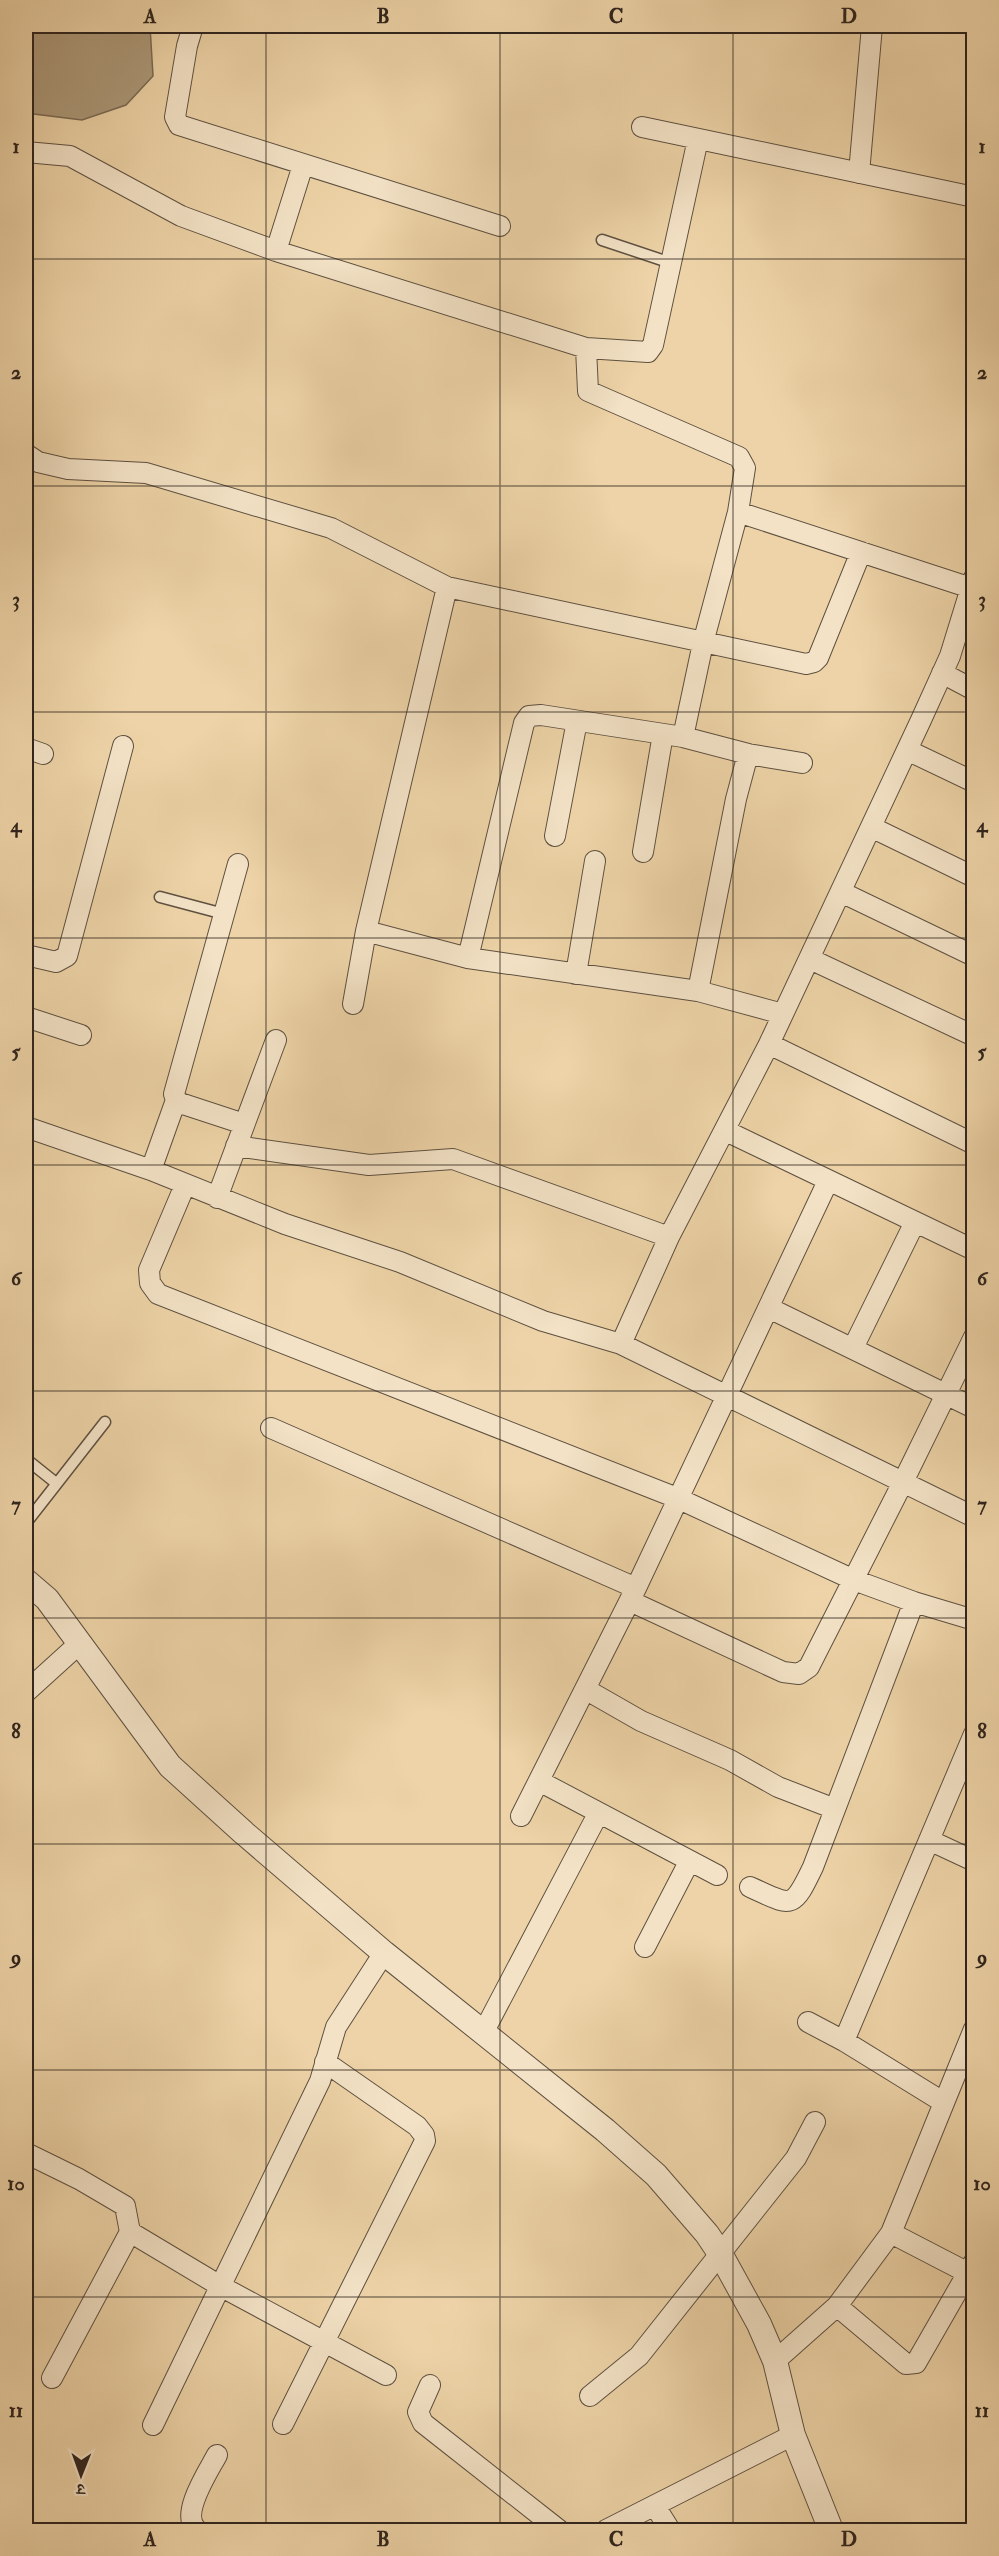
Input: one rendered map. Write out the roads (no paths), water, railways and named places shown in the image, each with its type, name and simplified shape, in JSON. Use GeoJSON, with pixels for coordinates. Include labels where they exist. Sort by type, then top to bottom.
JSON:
{"type":"FeatureCollection","features":[{"type":"Feature","properties":{"kind":"street"},"geometry":{"type":"LineString","coordinates":[[194,26],[187,46],[176,117],[179,125],[500,226]]}},
{"type":"Feature","properties":{"kind":"street"},"geometry":{"type":"LineString","coordinates":[[859,173],[872,26]]}},
{"type":"Feature","properties":{"kind":"street"},"geometry":{"type":"LineString","coordinates":[[642,127],[974,197]]}},
{"type":"Feature","properties":{"kind":"street"},"geometry":{"type":"LineString","coordinates":[[26,152],[69,156],[181,216],[276,251],[586,348],[648,352],[653,345],[698,139]]}},
{"type":"Feature","properties":{"kind":"street"},"geometry":{"type":"LineString","coordinates":[[276,251],[303,165]]}},
{"type":"Feature","properties":{"kind":"street"},"geometry":{"type":"LineString","coordinates":[[586,348],[588,391],[742,460],[746,472],[738,512],[703,643],[683,737]]}},
{"type":"Feature","properties":{"kind":"street"},"geometry":{"type":"LineString","coordinates":[[26,454],[38,462],[68,469],[146,473],[331,528],[447,587],[806,663],[814,662],[818,658],[861,552]]}},
{"type":"Feature","properties":{"kind":"street"},"geometry":{"type":"LineString","coordinates":[[621,1344],[669,1238],[726,1131],[810,959],[907,750],[950,656],[972,583],[861,552],[738,512]]}},
{"type":"Feature","properties":{"kind":"street"},"geometry":{"type":"LineString","coordinates":[[352,1004],[366,931],[447,587]]}},
{"type":"Feature","properties":{"kind":"street"},"geometry":{"type":"LineString","coordinates":[[942,673],[974,690]]}},
{"type":"Feature","properties":{"kind":"street"},"geometry":{"type":"LineString","coordinates":[[468,958],[526,719],[535,715],[683,737],[747,754],[802,763]]}},
{"type":"Feature","properties":{"kind":"street"},"geometry":{"type":"LineString","coordinates":[[555,836],[577,721]]}},
{"type":"Feature","properties":{"kind":"street"},"geometry":{"type":"LineString","coordinates":[[643,852],[663,734]]}},
{"type":"Feature","properties":{"kind":"street"},"geometry":{"type":"LineString","coordinates":[[26,955],[56,962],[67,956],[123,746]]}},
{"type":"Feature","properties":{"kind":"street"},"geometry":{"type":"LineString","coordinates":[[907,750],[974,782]]}},
{"type":"Feature","properties":{"kind":"street"},"geometry":{"type":"LineString","coordinates":[[698,991],[747,754]]}},
{"type":"Feature","properties":{"kind":"street"},"geometry":{"type":"LineString","coordinates":[[871,827],[974,877]]}},
{"type":"Feature","properties":{"kind":"street"},"geometry":{"type":"LineString","coordinates":[[576,974],[595,861]]}},
{"type":"Feature","properties":{"kind":"street"},"geometry":{"type":"LineString","coordinates":[[151,1170],[176,1100],[174,1094],[238,864]]}},
{"type":"Feature","properties":{"kind":"street"},"geometry":{"type":"LineString","coordinates":[[841,892],[974,956]]}},
{"type":"Feature","properties":{"kind":"street"},"geometry":{"type":"LineString","coordinates":[[366,931],[468,958],[698,991],[783,1014]]}},
{"type":"Feature","properties":{"kind":"street"},"geometry":{"type":"LineString","coordinates":[[810,959],[974,1036]]}},
{"type":"Feature","properties":{"kind":"street"},"geometry":{"type":"LineString","coordinates":[[26,1017],[81,1035]]}},
{"type":"Feature","properties":{"kind":"street"},"geometry":{"type":"LineString","coordinates":[[217,1198],[276,1040]]}},
{"type":"Feature","properties":{"kind":"street"},"geometry":{"type":"LineString","coordinates":[[769,1044],[974,1144]]}},
{"type":"Feature","properties":{"kind":"street"},"geometry":{"type":"LineString","coordinates":[[176,1100],[244,1124]]}},
{"type":"Feature","properties":{"kind":"street"},"geometry":{"type":"LineString","coordinates":[[26,1127],[151,1170],[285,1224],[400,1262],[543,1321],[621,1344],[974,1517]]}},
{"type":"Feature","properties":{"kind":"street"},"geometry":{"type":"LineString","coordinates":[[726,1131],[974,1250]]}},
{"type":"Feature","properties":{"kind":"street"},"geometry":{"type":"LineString","coordinates":[[236,1146],[369,1165],[453,1159],[669,1238]]}},
{"type":"Feature","properties":{"kind":"street"},"geometry":{"type":"LineString","coordinates":[[521,1816],[633,1594],[828,1181]]}},
{"type":"Feature","properties":{"kind":"street"},"geometry":{"type":"LineString","coordinates":[[185,1185],[149,1270],[150,1283],[158,1294],[677,1498],[854,1580],[914,1602],[974,1620]]}},
{"type":"Feature","properties":{"kind":"street"},"geometry":{"type":"LineString","coordinates":[[853,1348],[915,1222]]}},
{"type":"Feature","properties":{"kind":"street"},"geometry":{"type":"LineString","coordinates":[[769,1308],[974,1408]]}},
{"type":"Feature","properties":{"kind":"street"},"geometry":{"type":"LineString","coordinates":[[271,1428],[633,1594],[767,1666],[795,1675],[803,1673],[809,1667],[974,1337]]}},
{"type":"Feature","properties":{"kind":"street"},"geometry":{"type":"LineString","coordinates":[[26,1581],[47,1599],[170,1766],[384,1953],[605,2130],[656,2175],[707,2234],[721,2254],[759,2324],[775,2361],[793,2435],[831,2530]]}},
{"type":"Feature","properties":{"kind":"street"},"geometry":{"type":"LineString","coordinates":[[750,1887],[783,1901],[795,1899],[800,1895],[836,1809],[914,1602]]}},
{"type":"Feature","properties":{"kind":"street"},"geometry":{"type":"LineString","coordinates":[[26,1692],[80,1643]]}},
{"type":"Feature","properties":{"kind":"street"},"geometry":{"type":"LineString","coordinates":[[585,1689],[641,1721],[730,1760],[778,1786],[836,1809]]}},
{"type":"Feature","properties":{"kind":"street"},"geometry":{"type":"LineString","coordinates":[[844,2041],[974,1734]]}},
{"type":"Feature","properties":{"kind":"street"},"geometry":{"type":"LineString","coordinates":[[539,1781],[717,1875]]}},
{"type":"Feature","properties":{"kind":"street"},"geometry":{"type":"LineString","coordinates":[[483,2033],[598,1814]]}},
{"type":"Feature","properties":{"kind":"street"},"geometry":{"type":"LineString","coordinates":[[929,1840],[974,1861]]}},
{"type":"Feature","properties":{"kind":"street"},"geometry":{"type":"LineString","coordinates":[[645,1947],[689,1862]]}},
{"type":"Feature","properties":{"kind":"street"},"geometry":{"type":"LineString","coordinates":[[153,2425],[222,2287],[320,2081],[336,2027],[384,1953]]}},
{"type":"Feature","properties":{"kind":"street"},"geometry":{"type":"LineString","coordinates":[[808,2022],[844,2041],[943,2102]]}},
{"type":"Feature","properties":{"kind":"street"},"geometry":{"type":"LineString","coordinates":[[775,2361],[837,2306],[891,2233],[974,2029]]}},
{"type":"Feature","properties":{"kind":"street"},"geometry":{"type":"LineString","coordinates":[[283,2424],[425,2141],[424,2135],[417,2126],[325,2062]]}},
{"type":"Feature","properties":{"kind":"street"},"geometry":{"type":"LineString","coordinates":[[590,2396],[639,2356],[796,2158],[815,2122]]}},
{"type":"Feature","properties":{"kind":"street"},"geometry":{"type":"LineString","coordinates":[[26,2153],[79,2178],[125,2206],[130,2232],[52,2378]]}},
{"type":"Feature","properties":{"kind":"street"},"geometry":{"type":"LineString","coordinates":[[130,2232],[222,2287],[386,2375]]}},
{"type":"Feature","properties":{"kind":"street"},"geometry":{"type":"LineString","coordinates":[[837,2306],[906,2364],[919,2362],[972,2271],[891,2233]]}},
{"type":"Feature","properties":{"kind":"street"},"geometry":{"type":"LineString","coordinates":[[430,2385],[418,2412],[423,2423],[559,2530]]}},
{"type":"Feature","properties":{"kind":"street"},"geometry":{"type":"LineString","coordinates":[[606,2530],[793,2435]]}},
{"type":"Feature","properties":{"kind":"street"},"geometry":{"type":"LineString","coordinates":[[197,2530],[193,2527],[190,2518],[192,2505],[217,2455]]}},
{"type":"Feature","properties":{"kind":"street"},"geometry":{"type":"LineString","coordinates":[[655,2506],[670,2530]]}},
{"type":"Feature","properties":{"kind":"lane"},"geometry":{"type":"LineString","coordinates":[[602,240],[671,264]]}},
{"type":"Feature","properties":{"kind":"lane"},"geometry":{"type":"LineString","coordinates":[[160,897],[224,914]]}},
{"type":"Feature","properties":{"kind":"lane"},"geometry":{"type":"LineString","coordinates":[[26,1523],[105,1422]]}},
{"type":"Feature","properties":{"kind":"lane"},"geometry":{"type":"LineString","coordinates":[[26,1458],[57,1483]]}}]}
